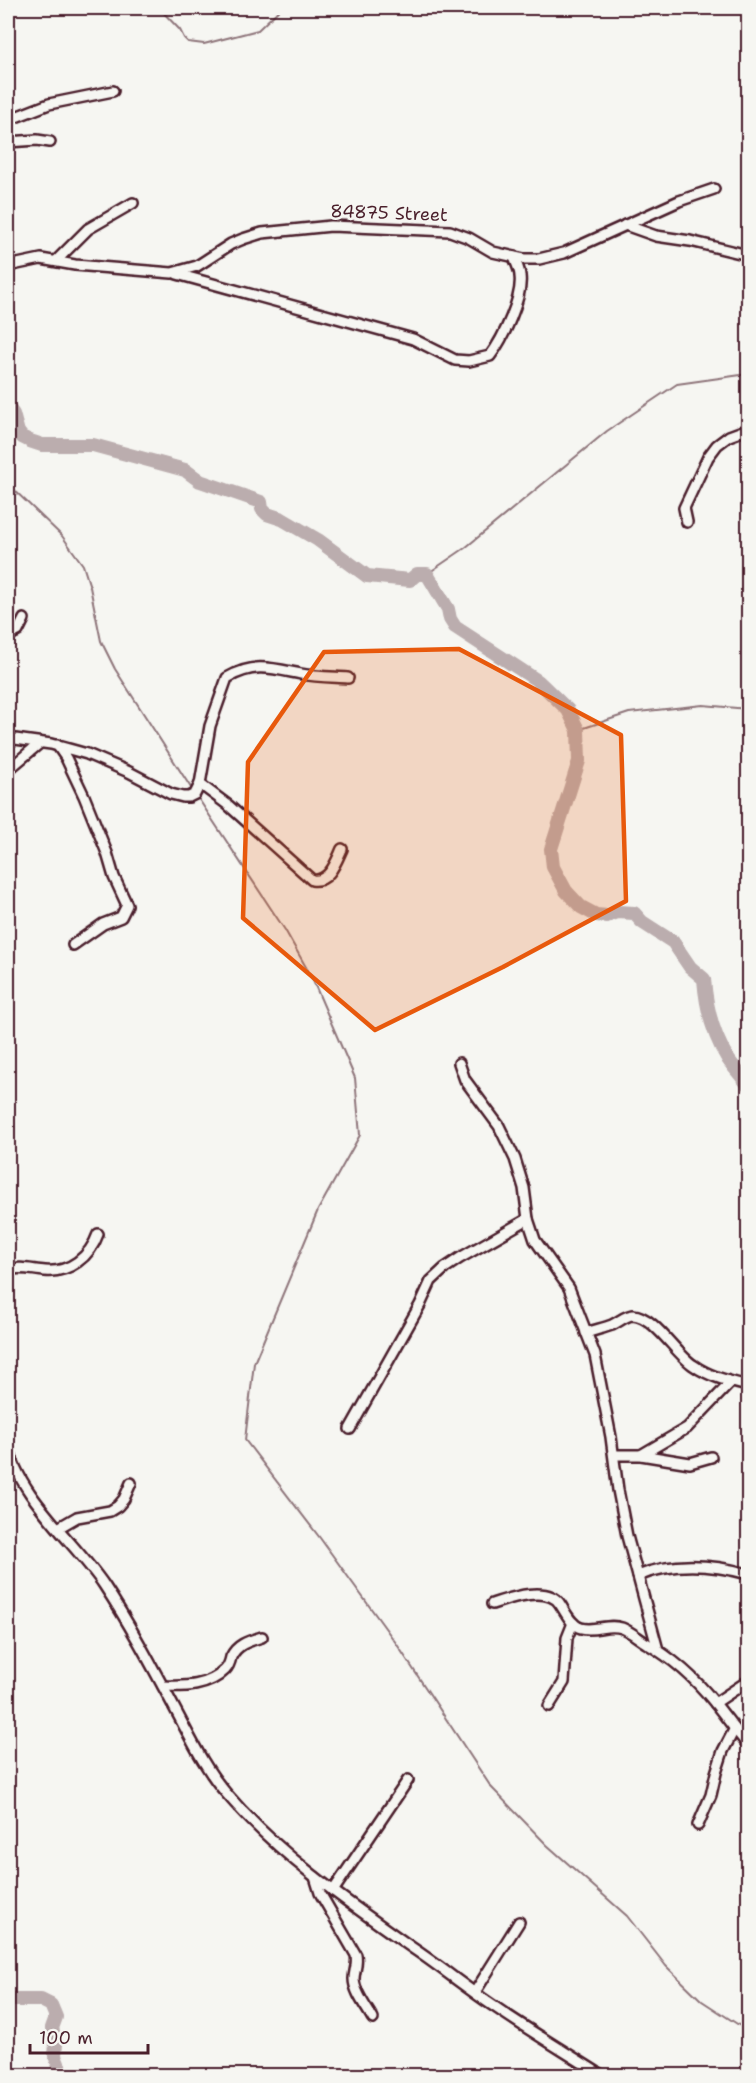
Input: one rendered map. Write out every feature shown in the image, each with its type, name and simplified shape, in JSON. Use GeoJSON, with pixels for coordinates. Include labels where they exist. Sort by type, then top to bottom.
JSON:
{"type":"FeatureCollection","features":[{"type":"Feature","properties":{"kind":"street"},"geometry":{"type":"LineString","coordinates":[[8,120],[49,104],[113,92]]}},
{"type":"Feature","properties":{"kind":"street"},"geometry":{"type":"LineString","coordinates":[[8,142],[26,140],[50,142]]}},
{"type":"Feature","properties":{"kind":"street","name":"84875 Street"},"geometry":{"type":"LineString","coordinates":[[8,266],[30,260],[56,261],[75,265],[172,273],[197,266],[231,244],[262,233],[331,226],[450,231],[469,238],[493,252],[539,259],[564,253],[679,201],[714,189]]}},
{"type":"Feature","properties":{"kind":"street"},"geometry":{"type":"LineString","coordinates":[[56,261],[88,230],[133,203]]}},
{"type":"Feature","properties":{"kind":"street"},"geometry":{"type":"LineString","coordinates":[[625,225],[656,236],[690,241],[748,255]]}},
{"type":"Feature","properties":{"kind":"street"},"geometry":{"type":"LineString","coordinates":[[172,273],[413,339],[455,360],[469,361],[490,356],[503,334],[518,298],[520,276],[514,257]]}},
{"type":"Feature","properties":{"kind":"street"},"geometry":{"type":"LineString","coordinates":[[687,522],[684,508],[708,457],[723,440],[748,429]]}},
{"type":"Feature","properties":{"kind":"street"},"geometry":{"type":"LineString","coordinates":[[8,636],[18,630],[24,619]]}},
{"type":"Feature","properties":{"kind":"street"},"geometry":{"type":"LineString","coordinates":[[8,738],[57,745],[87,754],[183,798],[195,794],[200,784],[210,726],[227,678],[246,669],[267,667],[302,675],[348,678]]}},
{"type":"Feature","properties":{"kind":"street"},"geometry":{"type":"LineString","coordinates":[[8,770],[40,743]]}},
{"type":"Feature","properties":{"kind":"street"},"geometry":{"type":"LineString","coordinates":[[57,745],[66,758],[84,796],[114,877],[127,905],[121,917],[103,924],[74,945]]}},
{"type":"Feature","properties":{"kind":"street"},"geometry":{"type":"LineString","coordinates":[[200,784],[228,805],[312,880],[321,881],[324,878],[342,849]]}},
{"type":"Feature","properties":{"kind":"street"},"geometry":{"type":"LineString","coordinates":[[459,1063],[465,1080],[499,1126],[515,1159],[535,1240],[569,1288],[595,1355],[614,1455],[622,1513],[658,1650]]}},
{"type":"Feature","properties":{"kind":"street"},"geometry":{"type":"LineString","coordinates":[[350,1429],[420,1305],[431,1281],[460,1258],[528,1219]]}},
{"type":"Feature","properties":{"kind":"street"},"geometry":{"type":"LineString","coordinates":[[8,1270],[17,1268],[61,1271],[85,1257],[91,1251],[98,1234]]}},
{"type":"Feature","properties":{"kind":"street"},"geometry":{"type":"LineString","coordinates":[[586,1333],[612,1325],[626,1317],[633,1315],[641,1317],[666,1338],[690,1363],[712,1376],[748,1386]]}},
{"type":"Feature","properties":{"kind":"street"},"geometry":{"type":"LineString","coordinates":[[641,1455],[687,1428],[731,1382]]}},
{"type":"Feature","properties":{"kind":"street"},"geometry":{"type":"LineString","coordinates":[[8,1444],[22,1480],[100,1580],[134,1631],[197,1750],[224,1791],[264,1834],[333,1891],[475,1992],[603,2076]]}},
{"type":"Feature","properties":{"kind":"street"},"geometry":{"type":"LineString","coordinates":[[614,1455],[641,1455],[690,1463],[711,1457]]}},
{"type":"Feature","properties":{"kind":"street"},"geometry":{"type":"LineString","coordinates":[[58,1528],[77,1517],[110,1511],[124,1499],[131,1483]]}},
{"type":"Feature","properties":{"kind":"street"},"geometry":{"type":"LineString","coordinates":[[638,1576],[652,1571],[687,1565],[710,1566],[748,1574]]}},
{"type":"Feature","properties":{"kind":"street"},"geometry":{"type":"LineString","coordinates":[[492,1604],[507,1599],[545,1594],[556,1599],[573,1623],[583,1628],[608,1626],[624,1629],[658,1650],[684,1670],[715,1703],[748,1745]]}},
{"type":"Feature","properties":{"kind":"street"},"geometry":{"type":"LineString","coordinates":[[549,1706],[564,1682],[567,1638],[573,1623]]}},
{"type":"Feature","properties":{"kind":"street"},"geometry":{"type":"LineString","coordinates":[[163,1686],[189,1687],[206,1682],[225,1670],[233,1653],[240,1645],[262,1637]]}},
{"type":"Feature","properties":{"kind":"street"},"geometry":{"type":"LineString","coordinates":[[715,1703],[748,1681]]}},
{"type":"Feature","properties":{"kind":"street"},"geometry":{"type":"LineString","coordinates":[[698,1825],[711,1795],[723,1751],[734,1730]]}},
{"type":"Feature","properties":{"kind":"street"},"geometry":{"type":"LineString","coordinates":[[333,1891],[408,1780]]}},
{"type":"Feature","properties":{"kind":"street"},"geometry":{"type":"LineString","coordinates":[[315,1877],[320,1893],[356,1955],[354,1979],[356,1987],[373,2019]]}},
{"type":"Feature","properties":{"kind":"street"},"geometry":{"type":"LineString","coordinates":[[475,1992],[519,1923]]}},
{"type":"Feature","properties":{"kind":"highlighted area"},"geometry":{"type":"Polygon","coordinates":[[[459,649],[621,735],[626,901],[503,967],[375,1030],[243,918],[248,762],[324,652],[459,649]]]}},
{"type":"Feature","properties":{"kind":"waterway"},"geometry":{"type":"LineString","coordinates":[[159,8],[188,42],[204,44],[258,30],[281,8]]}},
{"type":"Feature","properties":{"kind":"waterway"},"geometry":{"type":"LineString","coordinates":[[427,574],[465,548],[607,431],[677,384],[748,374]]}},
{"type":"Feature","properties":{"kind":"waterway"},"geometry":{"type":"LineString","coordinates":[[8,407],[13,414],[18,432],[30,441],[42,445],[93,445],[185,470],[200,481],[261,502],[262,509],[267,514],[282,519],[318,540],[367,576],[410,580],[417,574],[427,574],[448,609],[455,627],[538,681],[568,710],[578,730],[579,761],[551,849],[553,867],[566,891],[581,907],[596,915],[607,916],[618,912],[634,913],[642,922],[673,942],[690,967],[704,979],[706,1000],[718,1040],[728,1059],[748,1085]]}},
{"type":"Feature","properties":{"kind":"waterway"},"geometry":{"type":"LineString","coordinates":[[8,484],[62,536],[83,565],[101,641],[115,669],[193,791]]}},
{"type":"Feature","properties":{"kind":"waterway"},"geometry":{"type":"LineString","coordinates":[[578,730],[629,713],[703,705],[748,709]]}},
{"type":"Feature","properties":{"kind":"waterway"},"geometry":{"type":"LineString","coordinates":[[196,795],[285,930],[311,976],[355,1078],[360,1135],[318,1210],[254,1363],[245,1440],[396,1643],[491,1787],[547,1845],[627,1916],[666,1966],[702,2001],[748,2031]]}},
{"type":"Feature","properties":{"kind":"waterway"},"geometry":{"type":"LineString","coordinates":[[8,2000],[41,2000],[51,2005],[56,2017],[52,2028],[56,2043],[55,2056],[63,2076]]}}]}
